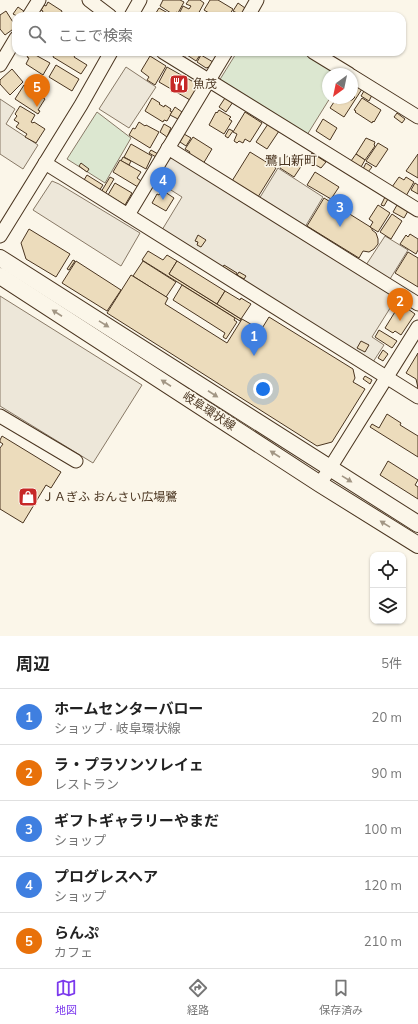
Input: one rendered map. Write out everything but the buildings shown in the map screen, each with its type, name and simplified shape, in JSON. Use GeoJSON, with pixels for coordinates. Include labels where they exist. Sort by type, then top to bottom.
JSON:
{"type":"FeatureCollection","features":[{"type":"Feature","properties":{"kind":"main road","name":"岐阜環状線"},"geometry":{"type":"LineString","coordinates":[[0,258],[418,524]]}},
{"type":"Feature","properties":{"kind":"main road","name":"岐阜環状線"},"geometry":{"type":"LineString","coordinates":[[0,276],[320,484],[418,545]]}},
{"type":"Feature","properties":{"kind":"street"},"geometry":{"type":"LineString","coordinates":[[32,12],[39,0]]}},
{"type":"Feature","properties":{"kind":"street"},"geometry":{"type":"LineString","coordinates":[[88,0],[104,12]]}},
{"type":"Feature","properties":{"kind":"street"},"geometry":{"type":"LineString","coordinates":[[133,12],[140,0]]}},
{"type":"Feature","properties":{"kind":"street"},"geometry":{"type":"LineString","coordinates":[[252,12],[257,0]]}},
{"type":"Feature","properties":{"kind":"street"},"geometry":{"type":"LineString","coordinates":[[1,60],[12,44]]}},
{"type":"Feature","properties":{"kind":"street"},"geometry":{"type":"LineString","coordinates":[[0,236],[81,105],[109,56]]}},
{"type":"Feature","properties":{"kind":"street"},"geometry":{"type":"LineString","coordinates":[[169,56],[418,210]]}},
{"type":"Feature","properties":{"kind":"street"},"geometry":{"type":"LineString","coordinates":[[128,215],[224,56]]}},
{"type":"Feature","properties":{"kind":"street"},"geometry":{"type":"LineString","coordinates":[[320,56],[339,68]]}},
{"type":"Feature","properties":{"kind":"street"},"geometry":{"type":"LineString","coordinates":[[358,80],[418,117]]}},
{"type":"Feature","properties":{"kind":"street"},"geometry":{"type":"LineString","coordinates":[[168,148],[418,304]]}},
{"type":"Feature","properties":{"kind":"street"},"geometry":{"type":"LineString","coordinates":[[45,163],[418,397]]}},
{"type":"Feature","properties":{"kind":"street"},"geometry":{"type":"LineString","coordinates":[[320,484],[418,327]]}},
{"type":"Feature","properties":{"kind":"street"},"geometry":{"type":"LineString","coordinates":[[0,416],[76,461]]}},
{"type":"Feature","properties":{"kind":"green space"},"geometry":{"type":"Polygon","coordinates":[[[235,56],[309,56],[328,68],[322,68],[322,104],[326,104],[307,135],[219,81],[235,56]]]}},
{"type":"Feature","properties":{"kind":"green space"},"geometry":{"type":"Polygon","coordinates":[[[97,112],[131,138],[105,183],[67,159],[97,112]]]}},
{"type":"Feature","properties":{"kind":"shaded area"},"geometry":{"type":"Polygon","coordinates":[[[126,67],[156,87],[129,128],[99,109],[126,67]]]}},
{"type":"Feature","properties":{"kind":"shaded area"},"geometry":{"type":"Polygon","coordinates":[[[0,99],[15,109],[6,124],[38,145],[23,169],[0,154],[0,99]]]}},
{"type":"Feature","properties":{"kind":"shaded area"},"geometry":{"type":"Polygon","coordinates":[[[173,158],[397,297],[372,337],[384,345],[373,362],[162,230],[182,197],[155,180],[169,159],[173,158]]]}},
{"type":"Feature","properties":{"kind":"shaded area"},"geometry":{"type":"Polygon","coordinates":[[[278,168],[323,197],[305,227],[259,199],[278,168]]]}},
{"type":"Feature","properties":{"kind":"shaded area"},"geometry":{"type":"Polygon","coordinates":[[[52,181],[140,233],[121,266],[33,210],[52,181]]]}},
{"type":"Feature","properties":{"kind":"shaded area"},"geometry":{"type":"Polygon","coordinates":[[[385,236],[408,250],[390,279],[366,265],[385,236]]]}},
{"type":"Feature","properties":{"kind":"shaded area"},"geometry":{"type":"Polygon","coordinates":[[[0,296],[142,385],[93,463],[0,406],[0,296]]]}},
{"type":"Feature","properties":{"kind":"place","name":"魚茂"},"geometry":{"type":"Point","coordinates":[179,84]}},
{"type":"Feature","properties":{"kind":"place","name":"らんぷ"},"geometry":{"type":"Point","coordinates":[37,107]}},
{"type":"Feature","properties":{"kind":"place","name":"プログレスヘア"},"geometry":{"type":"Point","coordinates":[163,200]}},
{"type":"Feature","properties":{"kind":"place","name":"ギフトギャラリーやまだ"},"geometry":{"type":"Point","coordinates":[340,227]}},
{"type":"Feature","properties":{"kind":"place","name":"ラ・プラソンソレイェ"},"geometry":{"type":"Point","coordinates":[400,321]}},
{"type":"Feature","properties":{"kind":"place","name":"ホームセンターバロー"},"geometry":{"type":"Point","coordinates":[254,356]}},
{"type":"Feature","properties":{"kind":"place","name":"ＪＡぎふ おんさい広場鷺"},"geometry":{"type":"Point","coordinates":[28,497]}},
{"type":"Feature","properties":{"kind":"district","name":"鷺山新町"},"geometry":{"type":"Point","coordinates":[291,160]}}]}
